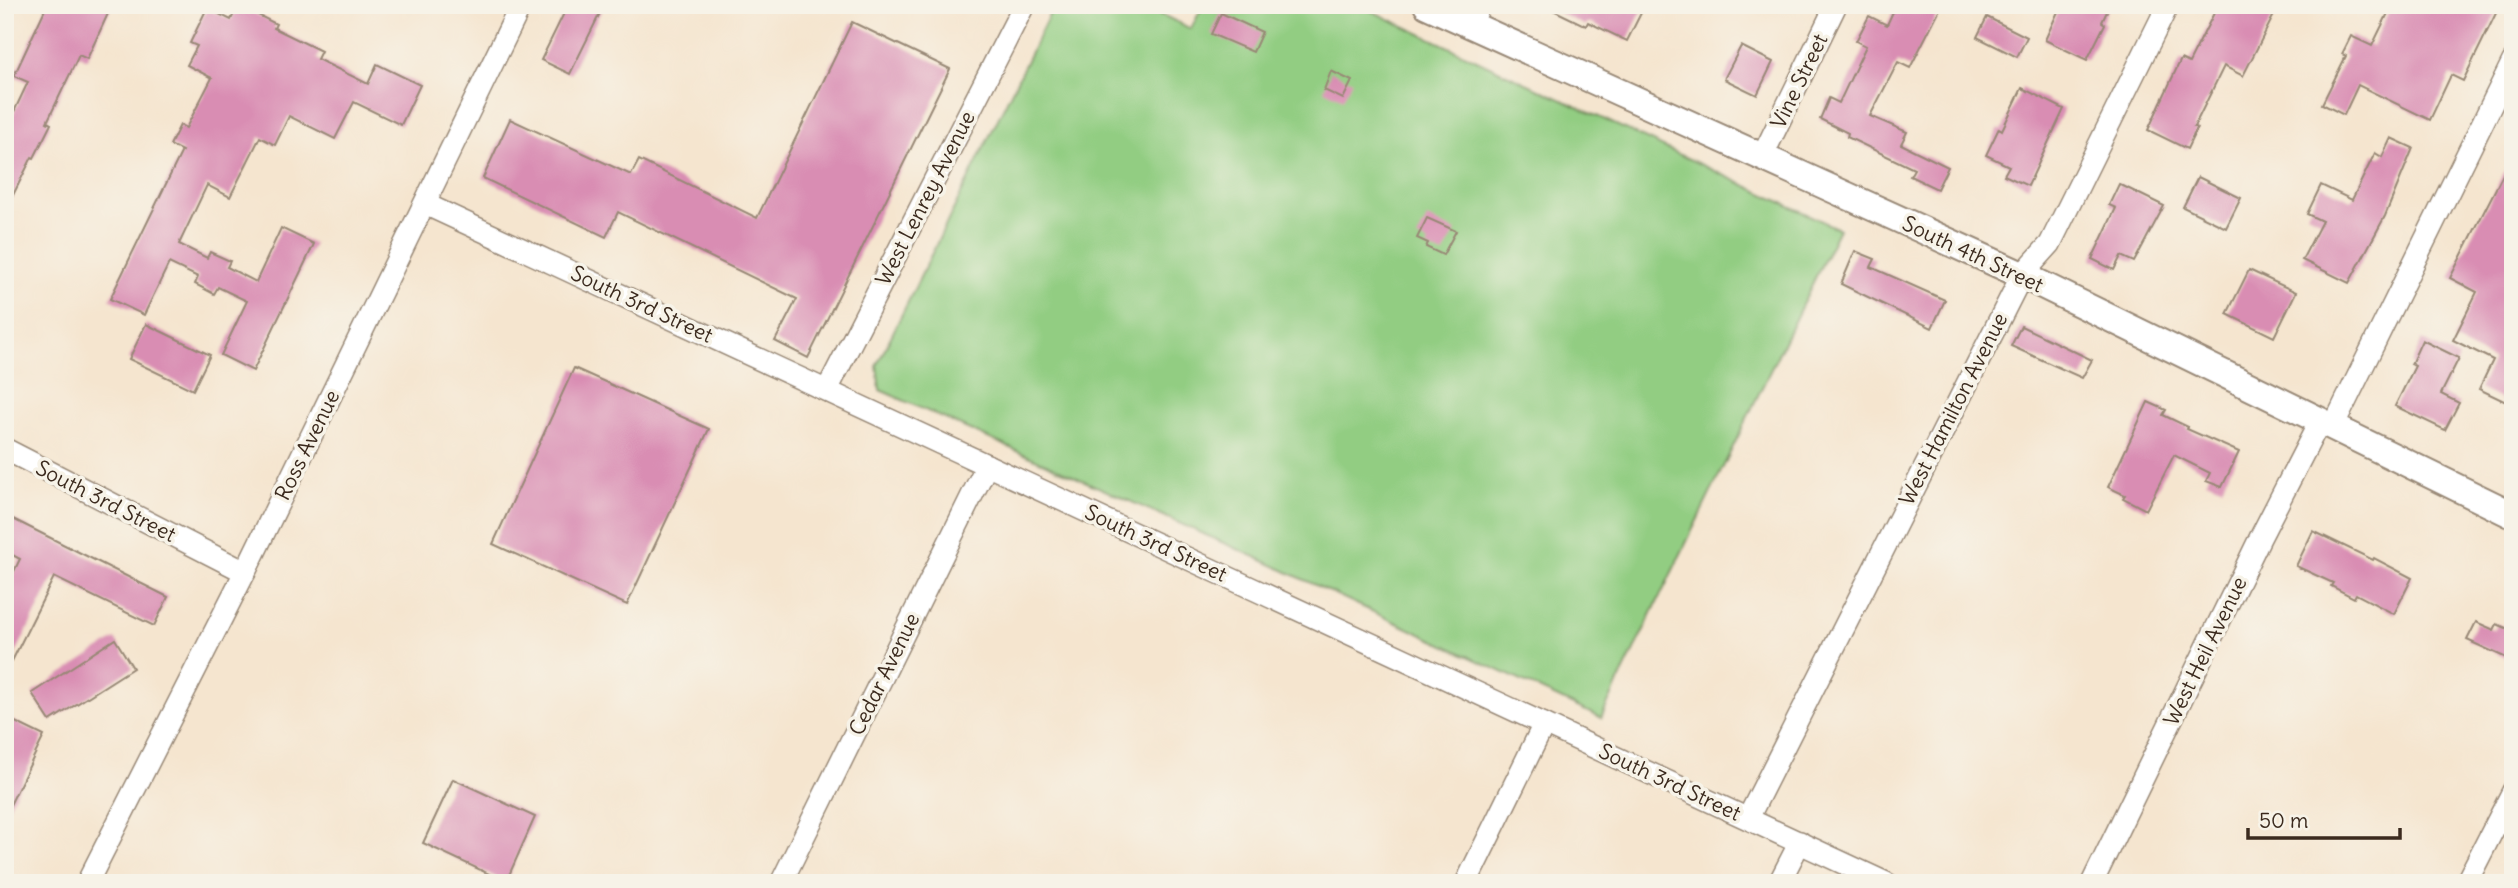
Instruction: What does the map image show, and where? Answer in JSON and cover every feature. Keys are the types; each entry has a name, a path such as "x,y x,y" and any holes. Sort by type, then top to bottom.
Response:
{"main road":[{"name":"South 4th Street","path":"1427,5 1475,15 1762,157 2022,275 2513,515"}],"street":[{"name":"Ross Avenue","path":"87,883 245,572 521,5"},
{"name":"West Lenrey Avenue","path":"827,390 1024,5"},
{"name":"Vine Street","path":"1762,157 1836,5"},
{"name":"West Hamilton Avenue","path":"1748,818 2022,275 2050,244 2168,5"},
{"name":"West Heil Avenue","path":"2092,883 2260,538 2327,424 2513,61"},
{"name":"South 3rd Street","path":"425,204 1886,883"},
{"name":"South 3rd Street","path":"5,449 245,572"},
{"name":"Cedar Avenue","path":"781,883 987,465"},
{"path":"1466,883 1544,724"},
{"path":"2466,883 2513,791"},
{"path":"1779,883 1800,842"}],"green space":[{"path":"1054,5 1142,5 1191,29 1203,5 1359,5 1839,229 1601,718 1253,556 880,390 877,365"}],"building":[{"path":"47,5 112,5 87,59 79,55 47,122 51,124 5,211 5,113 12,116 28,82 14,76"},
{"path":"238,5 276,24 274,28 321,51 317,59 368,84 377,64 420,85 401,125 354,102 335,139 289,116 275,145 260,137 230,197 207,185 179,244 207,258 210,252 230,261 227,267 256,282 281,228 314,244 253,371 221,355 247,301 218,287 214,294 195,284 198,277 169,263 144,315 110,299 182,151 170,145 180,125 186,128 212,78 187,65 197,46 190,43 207,8 231,20"},
{"path":"568,5 604,5 570,74 541,60"},
{"path":"1543,5 1645,5 1627,41 1588,22 1586,26"},
{"path":"1896,5 1942,5 1910,68 1898,62 1870,116 1907,132 1901,144 1948,167 1937,189 1910,176 1914,169 1847,137 1848,133 1820,119 1829,98 1839,103 1866,46 1856,41 1869,16 1887,25"},
{"path":"2061,5 2110,5 2102,22 2105,24 2087,60 2045,40"},
{"path":"2218,5 2279,5 2243,76 2224,66 2194,127 2197,128 2187,149 2148,130 2181,59 2189,63"},
{"path":"2392,5 2500,5 2463,81 2451,75 2430,120 2358,85 2344,115 2322,104 2346,56 2342,54 2351,36 2372,46"},
{"path":"1221,13 1262,32 1253,52 1211,34"},
{"path":"1987,17 2027,37 2017,57 1977,37"},
{"path":"852,22 950,69 808,358 775,341 797,299 618,212 606,237 483,178 510,119 631,175 639,160 757,218"},
{"path":"1741,46 1773,62 1757,95 1724,79"},
{"path":"1331,71 1352,81 1343,99 1324,90"},
{"path":"2022,88 2064,109 2028,186 2004,175 2009,166 1986,155 1999,128 2002,130"},
{"path":"2391,138 2413,148 2385,216 2349,283 2302,260 2322,221 2307,214 2321,185 2352,200 2375,153 2382,157"},
{"path":"2513,155 2513,393 2508,403 2479,389 2493,360 2453,340 2477,292 2450,278"},
{"path":"2198,177 2241,198 2226,228 2183,207"},
{"path":"2119,184 2164,206 2134,262 2121,256 2114,270 2092,259 2116,208 2109,205"},
{"path":"1427,218 1456,231 1443,255 1426,247 1428,243 1417,238"},
{"path":"1855,251 1875,259 1871,267 1945,300 1932,328 1841,284"},
{"path":"2249,270 2296,292 2274,337 2227,314"},
{"path":"146,324 210,355 193,390 129,359"},
{"path":"2021,326 2092,360 2082,378 2011,346"},
{"path":"2422,340 2459,358 2441,394 2459,403 2445,430 2395,406 2415,366 2411,364"},
{"path":"574,368 709,429 627,605 493,544"},
{"path":"2148,402 2166,410 2163,415 2188,427 2187,429 2239,452 2222,487 2206,481 2210,473 2174,455 2146,510 2108,487"},
{"path":"5,515 168,597 154,626 54,577 5,675 5,590 20,559 5,551"},
{"path":"2313,531 2412,578 2394,614 2356,594 2354,598 2331,586 2333,583 2296,566"},
{"path":"2476,622 2494,630 2497,624 2513,631 2513,661 2467,640"},
{"path":"115,639 133,668 50,721 32,693"},
{"path":"5,717 44,736 5,815"},
{"path":"453,779 535,817 506,882 423,843"}]}
